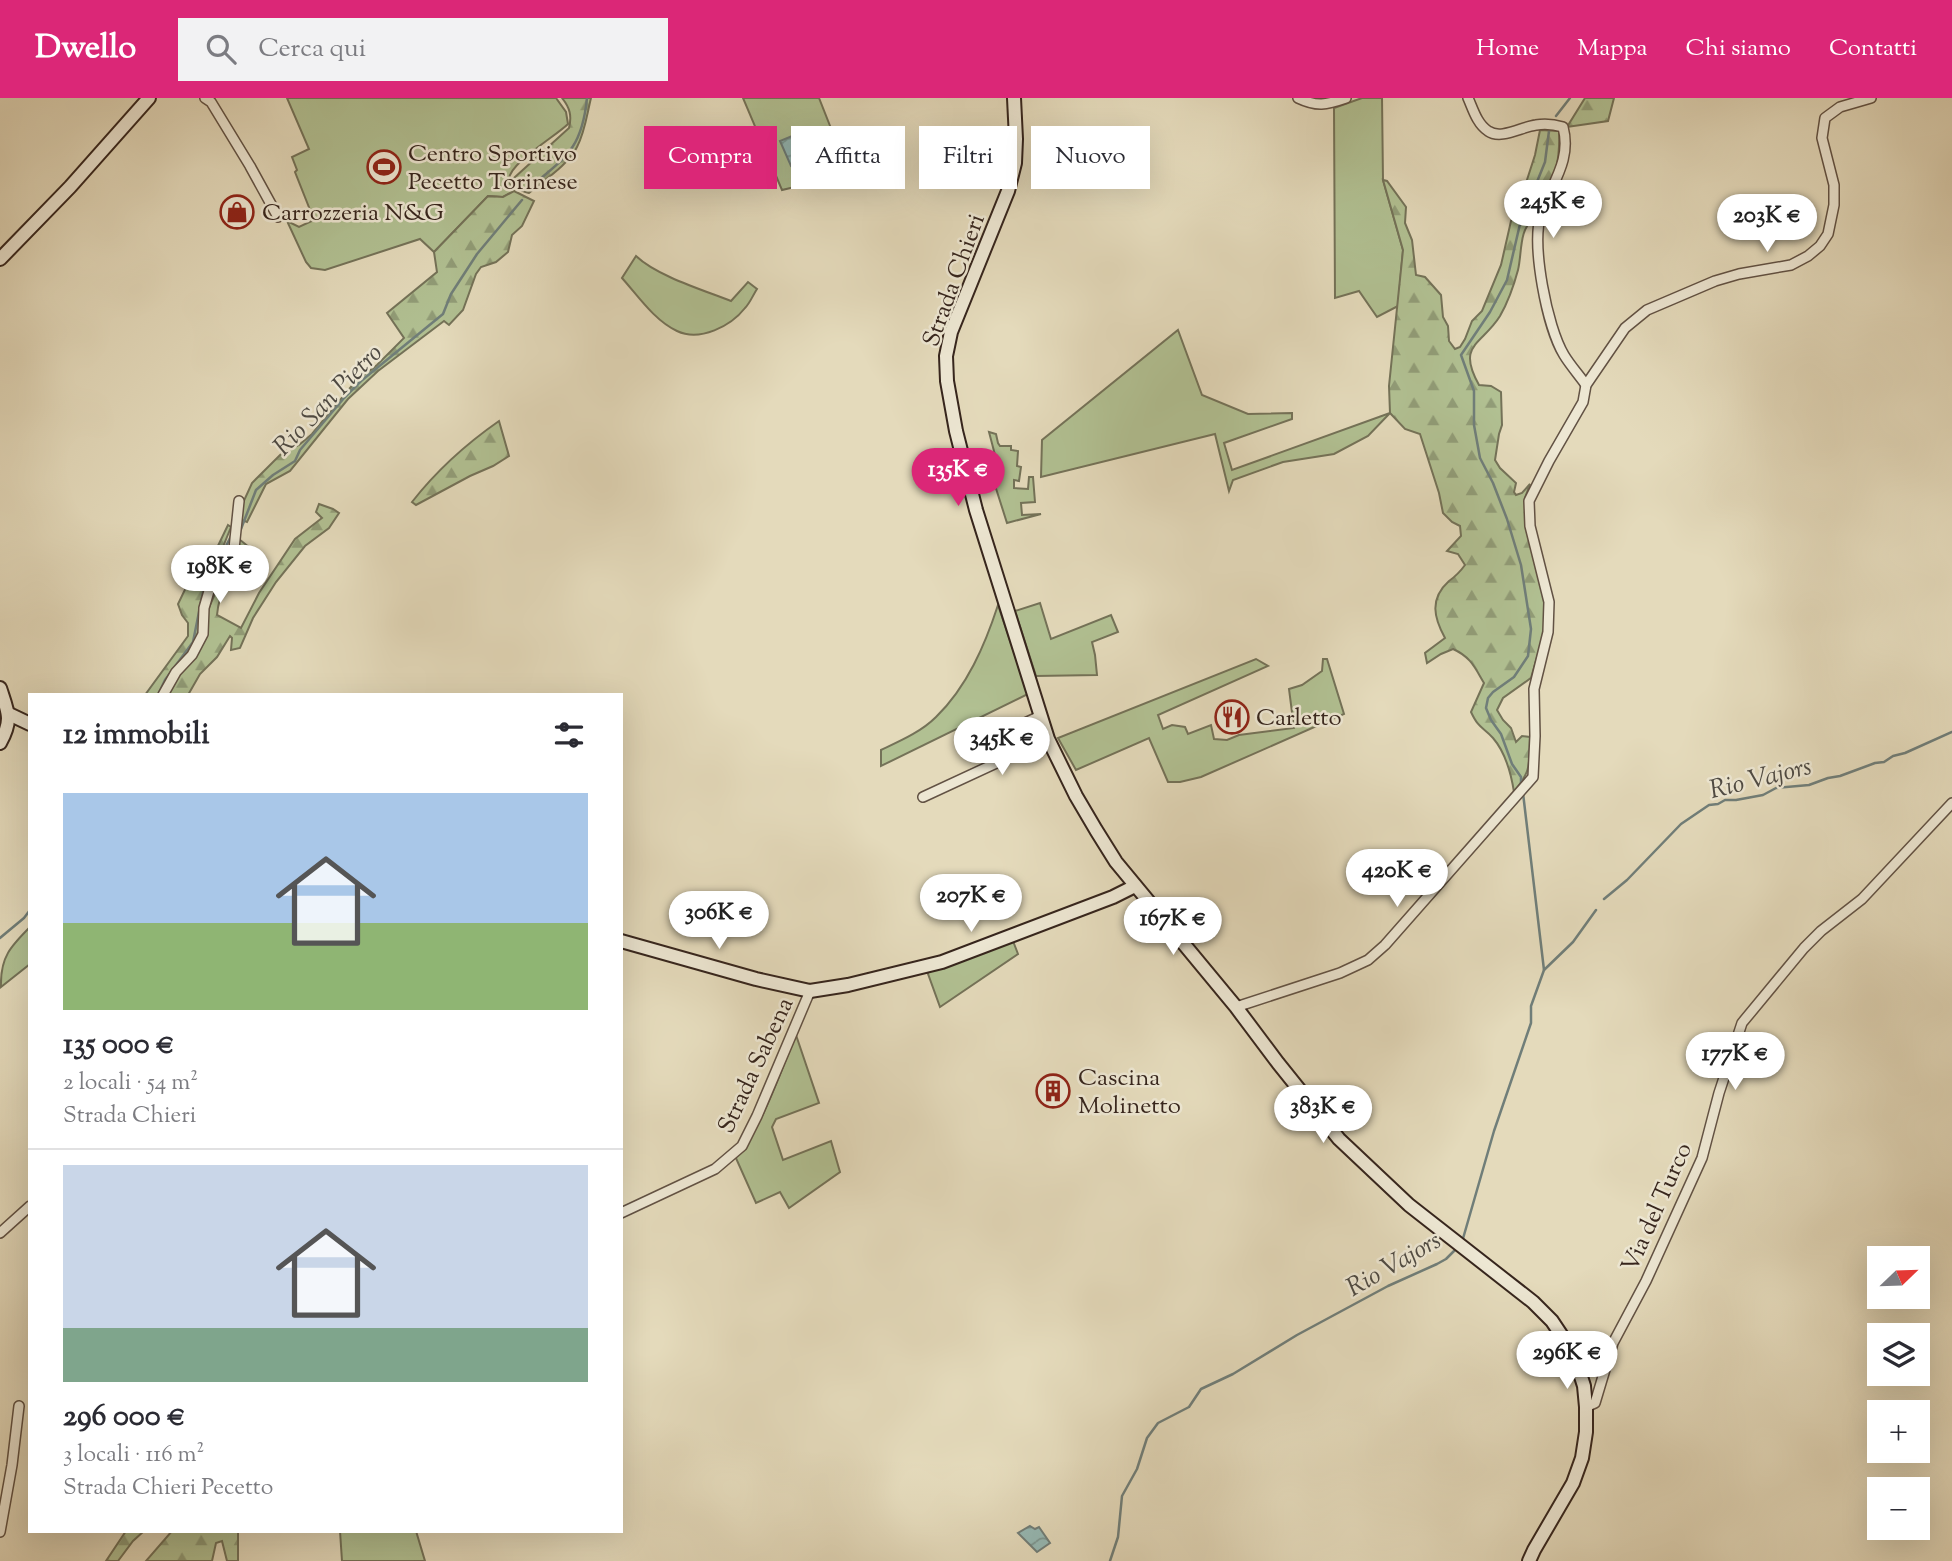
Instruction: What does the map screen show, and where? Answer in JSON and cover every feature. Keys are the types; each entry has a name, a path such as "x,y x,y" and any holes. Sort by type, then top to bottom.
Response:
{"main road":[{"path":"0,260 70,187 149,98"},
{"name":"Strada Chieri","path":"1014,98 1016,151 1008,191 951,332 945,369 956,431 976,510 1048,739 1076,796 1116,862 1236,1007 1339,1139 1409,1206 1533,1302 1552,1321 1564,1339 1584,1386 1586,1432 1582,1458 1573,1483 1529,1561"},
{"path":"0,688 9,714 7,729 0,743"},
{"path":"9,714 28,723"},
{"path":"623,942 756,979 810,991 848,985 942,962 1113,897 1135,886"}],"street":[{"path":"205,98 211,102 278,217"},
{"path":"1298,98 1311,104 1328,104 1346,98"},
{"path":"1468,98 1478,121 1488,132 1502,134 1536,125 1552,124 1563,127 1566,141 1559,176 1541,215 1538,241 1549,320 1563,354 1586,385"},
{"path":"1236,1007 1340,973 1368,960 1385,945 1533,777 1534,690 1548,632 1549,601 1530,526 1530,500 1583,402 1586,385 1625,328 1647,310 1714,281 1791,265 1820,246 1828,234 1834,205 1834,185 1822,138 1825,118 1840,107 1871,98"},
{"path":"164,693 176,672 192,655 203,634 208,591 217,581 234,549 239,502"},
{"path":"923,797 1033,747 1023,724 1040,716"},
{"name":"Via del Turco","path":"1586,1408 1595,1403 1613,1343 1646,1281 1702,1158 1719,1093 1742,1023 1804,948 1821,931 1862,900 1952,803"},
{"name":"Strada Sabena","path":"623,1212 715,1169 742,1146 810,991"},
{"path":"0,1233 28,1208"},
{"path":"0,1532 19,1405"}],"green space":[{"name":"Centro Sportivo Pecetto Torinese","path":"287,98 556,98 566,112 568,124 516,166 509,180 514,191 503,197 488,196 434,252 420,239 325,270 311,268 306,262 287,221 299,227 314,220 295,172 297,170 292,157 309,149"},
{"path":"562,98 591,98 580,141 573,154 555,172 529,193 523,191 516,186 514,178 569,128 570,112"},
{"path":"743,98 819,98 830,126 791,126 791,188 782,190 777,178 777,126 755,126"},
{"path":"1362,98 1382,98 1383,180 1403,250 1398,306 1377,317 1359,291 1335,298 1334,108"},
{"path":"1585,98 1614,98 1608,121 1567,127"},
{"path":"1540,130 1559,131 1555,172 1550,188 1533,220 1525,229 1518,270 1506,305 1493,326 1474,346 1470,361 1479,385 1491,386 1501,392 1502,425 1495,460 1516,483 1516,495 1522,493 1530,484 1525,498 1527,526 1546,603 1544,633 1531,678 1503,698 1497,710 1511,728 1516,742 1522,736 1530,737 1528,766 1524,778 1514,792 1505,757 1471,712 1484,683 1475,668 1468,659 1453,649 1427,663 1425,653 1445,638 1436,616 1438,595 1465,565 1458,554 1447,551 1461,536 1460,526 1443,513 1420,434 1405,429 1390,413 1389,386 1403,250 1383,180 1387,181 1406,207 1405,223 1412,240 1416,275 1425,277 1441,295 1449,341 1455,349 1460,347 1472,321 1482,311 1501,265 1511,221 1535,155"},
{"path":"514,191 534,201 522,226 512,235 508,252 496,262 481,267 476,274 463,310 449,325 444,321 378,371 348,399 290,471 266,484 247,522 242,520 242,505 252,483 283,452 299,445 312,434 355,382 404,338 387,313 437,272 434,252 488,196 503,197"},
{"path":"636,256 668,276 731,301 748,282 757,289 745,308 732,321 705,333 686,334 661,321 622,278"},
{"path":"1178,330 1202,395 1248,414 1292,413 1292,419 1224,443 1232,470 1390,413 1368,436 1334,454 1283,462 1233,480 1229,491 1215,434 1041,477 1042,440"},
{"path":"499,421 509,456 416,505 412,502 453,458"},
{"path":"989,432 996,434 1000,446 1011,446 1011,450 1018,451 1017,466 1021,467 1019,481 1014,480 1014,488 1028,489 1029,477 1033,477 1035,502 1021,503 1022,515 1041,514 1007,523 993,479 1000,474"},
{"path":"319,504 339,513 329,528 305,546 276,582 253,618 240,648 231,650 230,636 217,657 200,674 189,693 167,693 170,685 193,657 207,612 239,539 249,547 228,579 217,615 241,628 259,593 295,539 322,518 316,512"},
{"path":"228,525 231,527 201,609 201,630 161,693 146,693 188,636 188,623 178,604 192,575 202,579"},
{"path":"1040,603 1051,639 1111,615 1118,632 1092,642 1097,675 1036,676 1015,611"},
{"path":"998,605 1028,694 881,766 881,750 924,727 957,692 981,650"},
{"path":"1256,659 1268,666 1158,715 1163,729 1172,725 1185,727 1188,734 1211,725 1214,739 1227,740 1239,735 1294,728 1289,689 1302,685 1322,671 1323,659 1327,659 1344,714 1201,777 1180,782 1168,782 1149,738 1076,770 1058,738"},
{"path":"28,929 28,966 1,987 2,968 17,940"},
{"path":"1013,941 1018,954 940,1007 927,971"},
{"path":"796,1035 819,1103 776,1119 772,1127 783,1160 831,1141 840,1172 789,1208 780,1192 756,1203 735,1156 754,1131"},
{"path":"125,1533 142,1533 118,1561 106,1561"},
{"path":"170,1533 238,1533 238,1561 227,1561 222,1541 216,1543 212,1561 146,1561"},
{"path":"340,1533 417,1533 425,1561 342,1561"}],"water":[{"path":"791,136 791,166 780,141"},
{"path":"1030,1526 1035,1529 1039,1527 1050,1543 1037,1552 1018,1533"}],"waterway":[{"name":"Rio San Pietro","path":"529,188 553,168 576,141 585,115 587,98"},
{"path":"1556,116 1570,98"},
{"path":"1521,784 1521,777 1512,764 1501,734 1486,708 1488,698 1514,677 1528,656 1531,629 1521,565 1507,519 1480,458 1474,425 1474,391 1461,355 1490,312 1507,280 1520,224 1545,162 1549,131"},
{"name":"Rio San Pietro","path":"241,529 256,490 295,461 300,450 361,381 443,314 451,294 477,254 522,200"},
{"name":"Rio San Pietro","path":"159,693 165,680 193,642 203,592 231,536"},
{"name":"Rio Vajors","path":"1604,899 1627,880 1681,824 1709,805 1763,795 1776,788 1809,785 1840,776 1884,762 1952,732"},
{"path":"1523,793 1544,970"},
{"name":"Rio Vajors","path":"1462,1242 1494,1131 1531,1023 1531,1006 1544,970 1573,942 1596,910"},
{"name":"Rio San Pietro","path":"0,938 28,913"},
{"name":"Rio Vajors","path":"1110,1561 1118,1537 1122,1496 1137,1469 1147,1438 1158,1423 1189,1407 1201,1389 1233,1374 1297,1335 1388,1286 1437,1264 1458,1247"}],"place":[{"name":"Centro Sportivo Pecetto Torinese","path":"384,167"},
{"name":"Carrozzeria N&G","path":"237,212"},
{"name":"Carletto","path":"1232,717"},
{"name":"Cascina Molinetto","path":"1053,1091"}]}
